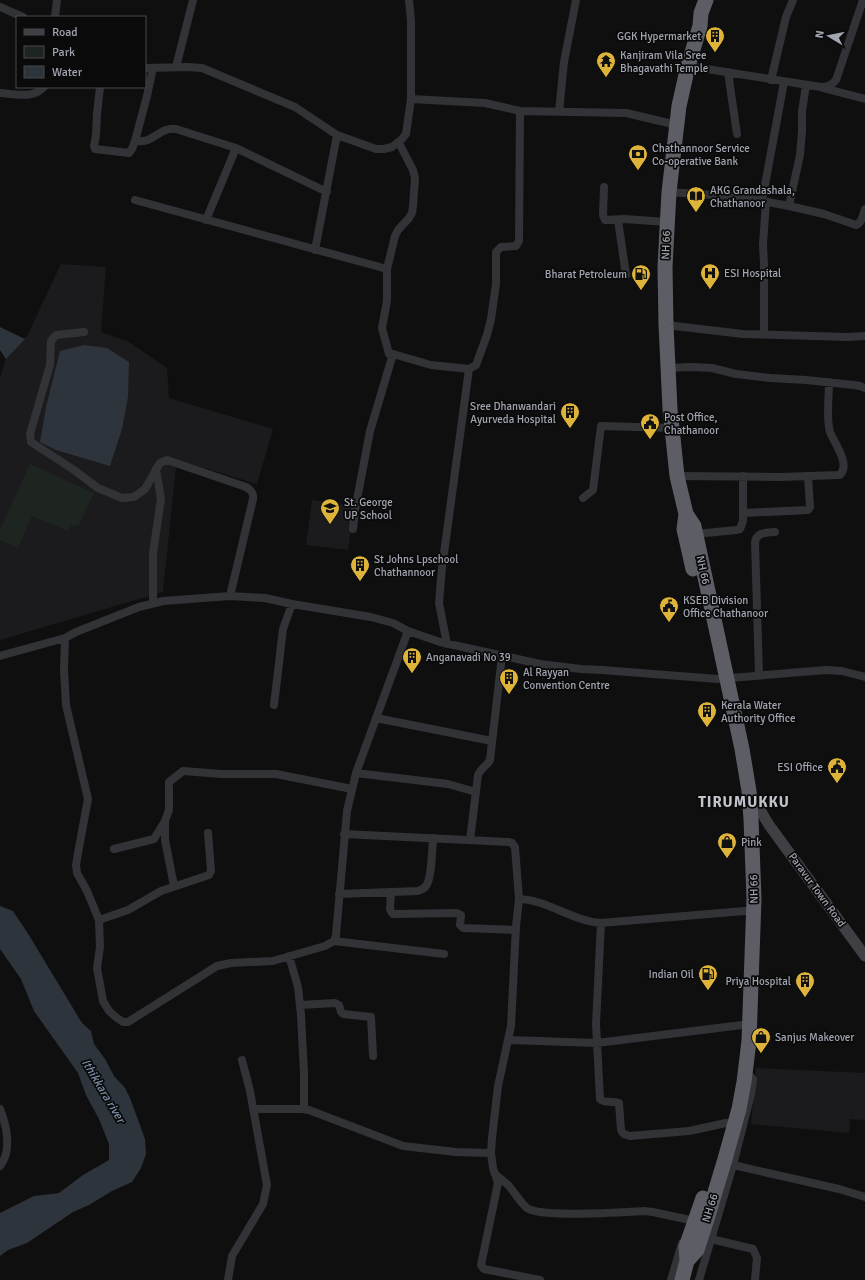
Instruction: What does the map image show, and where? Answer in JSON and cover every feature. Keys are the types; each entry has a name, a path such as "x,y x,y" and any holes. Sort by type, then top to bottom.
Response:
{"highway":[{"name":"NH 66","path":"682,1280 687,1261 686,1247 706,1191 726,1123 737,1071 742,1026 744,988 745,851 737,769 723,679 696,534 694,526 686,514 677,476 672,428 666,325 665,267 667,222 679,106 688,66 700,26 701,13 706,0"},
{"name":"NH 66","path":"700,26 708,17 715,0"},
{"name":"NH 66","path":"686,514 684,529 742,748 749,792 754,899 750,1026 746,1074 739,1109 697,1250 687,1261"}],"main road":[{"name":"Paravur Town Road","path":"749,792 768,825 865,956"},
{"path":"751,819 768,825"}],"street":[{"path":"55,16 57,0"},
{"path":"176,67 193,0"},
{"path":"100,88 95,149 128,153 132,149 147,96 149,68 176,67 202,68 295,107 337,135 376,149 387,148 399,143 406,134 411,99 411,20 408,0"},
{"path":"559,112 564,62 576,0"},
{"path":"771,80 786,17 793,0"},
{"path":"820,87 831,85 836,80 864,0"},
{"path":"0,7 21,16"},
{"path":"688,66 820,87 865,99"},
{"path":"728,72 737,134"},
{"path":"764,334 764,201 784,82"},
{"path":"789,206 800,155 802,112 806,85"},
{"path":"0,93 31,94 38,92 43,88"},
{"path":"411,99 484,103 520,111 626,113 677,125"},
{"path":"399,143 411,166 415,178 413,206 409,218 394,236 387,270 387,301 382,328 389,354 431,365 469,369 476,365 492,319 496,284 496,252 501,247 516,246 519,241 520,111"},
{"path":"135,141 146,141 164,130 172,128 236,148 327,192"},
{"path":"315,250 337,135"},
{"path":"206,220 236,148"},
{"path":"604,187 603,218 605,220 667,222"},
{"path":"669,192 764,201 824,214 856,225 861,221 865,209"},
{"path":"135,200 387,270"},
{"path":"618,220 626,275"},
{"path":"666,325 743,334 865,336"},
{"path":"84,332 56,335 51,341 50,364 30,434 31,442 74,470 98,488 122,498 131,498 138,495 145,489 156,469 164,461 170,460 246,487 253,493 253,499 230,596"},
{"path":"353,529 355,510 370,431 393,354"},
{"path":"668,368 712,368 736,374 829,382 865,388"},
{"path":"447,644 439,600 469,369"},
{"path":"677,476 840,475 843,470 843,460 830,432 828,424 829,382"},
{"path":"583,498 593,490 601,426 672,428"},
{"path":"153,603 153,552 161,499 156,469"},
{"path":"696,534 739,530 742,526 743,513 743,476"},
{"path":"743,513 808,510 810,507 808,476"},
{"path":"759,675 755,542 759,535 775,532"},
{"path":"0,656 65,638 115,616 153,603 170,600 230,596 265,598 370,617 393,623 408,631 447,644 540,664 581,669 723,679 826,670 842,671 865,677"},
{"path":"274,705 283,629 292,604"},
{"path":"334,941 336,935 344,834 352,788 356,773 408,631"},
{"path":"65,638 64,670 66,705 88,799 76,865 77,873 87,891 99,920 100,947 97,968 101,991 109,1011 123,1022 128,1022 217,966 231,963 273,961 325,946 334,941 444,954"},
{"path":"470,840 479,772 490,760 502,656"},
{"path":"376,718 492,740"},
{"path":"114,849 154,838 165,821 169,810 169,782 183,771 221,774 276,774 352,788"},
{"path":"356,773 448,784 476,792"},
{"path":"165,821 165,840 174,886"},
{"path":"99,920 128,910 161,891 207,876 211,873 208,833"},
{"path":"344,834 508,842 512,843 516,852 519,899 511,1026 498,1086 491,1153 498,1183 481,1267 484,1269 540,1280"},
{"path":"339,894 418,891 423,889 426,886 430,876 433,838"},
{"path":"391,892 390,909 393,914 457,913 461,915 460,925 463,928 516,930"},
{"path":"519,899 534,900 584,920 601,923 745,911"},
{"path":"601,923 596,1024 600,1099 604,1102 615,1101 619,1103 623,1134 630,1136 689,1132 726,1123"},
{"path":"289,956 298,987 300,1005 304,1073 304,1109"},
{"path":"300,1005 335,1003 339,1005 343,1014 371,1016 373,1056"},
{"path":"508,1040 597,1042 742,1026"},
{"path":"228,1280 232,1256 263,1204 267,1188 267,1179 250,1091 242,1060"},
{"path":"699,1280 733,1165 751,1094 753,1080 746,1074"},
{"path":"0,1109 4,1118 7,1143 5,1160 0,1166"},
{"path":"253,1109 304,1109 403,1146 456,1152 491,1153"},
{"path":"733,1165 839,1189 865,1197"},
{"path":"495,1173 509,1186 528,1208 536,1211 563,1213 648,1211 690,1220"},
{"path":"670,1280 698,1196 706,1191"},
{"path":"711,1239 753,1249 757,1258 755,1280"}],"shaded area":[{"path":"61,264 106,267 101,332 129,342 167,368 169,398 273,429 257,484 181,461 176,467 163,592 0,640 0,378 7,355 27,336"},
{"name":"St. George UP School","path":"312,500 354,506 348,550 306,545"},
{"path":"756,1068 865,1073 865,1120 850,1119 849,1133 751,1124"}],"green space":[{"path":"30,464 94,493 79,525 71,526 68,531 32,516 18,548 0,540 0,530"}],"water":[{"path":"0,327 25,339 6,359 0,350"},
{"path":"84,345 107,348 129,362 128,397 122,429 110,466 56,450 40,442 46,407 60,351"},
{"name":"Ithikkara river","path":"0,906 13,911 82,1023 91,1031 94,1044 105,1059 114,1076 125,1088 145,1139 146,1154 141,1168 132,1182 73,1212 27,1243 8,1250 0,1256 0,1213 34,1196 59,1193 83,1175 109,1160 109,1144 99,1119 86,1095 78,1073 34,1011 21,979 0,949"}],"place":[{"name":"GGK Hypermarket","path":"715,53"},
{"name":"Kanjiram Vila Sree Bhagavathi Temple","path":"606,78"},
{"name":"Chathannoor Service Co-operative Bank","path":"638,171"},
{"name":"AKG Grandashala, Chathanoor","path":"696,213"},
{"name":"ESI Hospital","path":"710,290"},
{"name":"Bharat Petroleum","path":"641,291"},
{"name":"Sree Dhanwandari Ayurveda Hospital","path":"570,429"},
{"name":"Post Office, Chathanoor","path":"650,440"},
{"name":"St. George UP School","path":"330,525"},
{"name":"St Johns Lpschool Chathannoor","path":"360,582"},
{"name":"KSEB Division Office Chathanoor","path":"669,623"},
{"name":"Anganavadi No 39","path":"412,674"},
{"name":"Al Rayyan Convention Centre","path":"509,695"},
{"name":"Kerala Water Authority Office","path":"707,728"},
{"name":"ESI Office","path":"837,784"},
{"name":"Pink","path":"727,859"},
{"name":"Indian Oil","path":"708,991"},
{"name":"Priya Hospital","path":"805,998"},
{"name":"Sanjus Makeover","path":"761,1054"}],"district":[{"name":"TIRUMUKKU","path":"744,802"}]}
